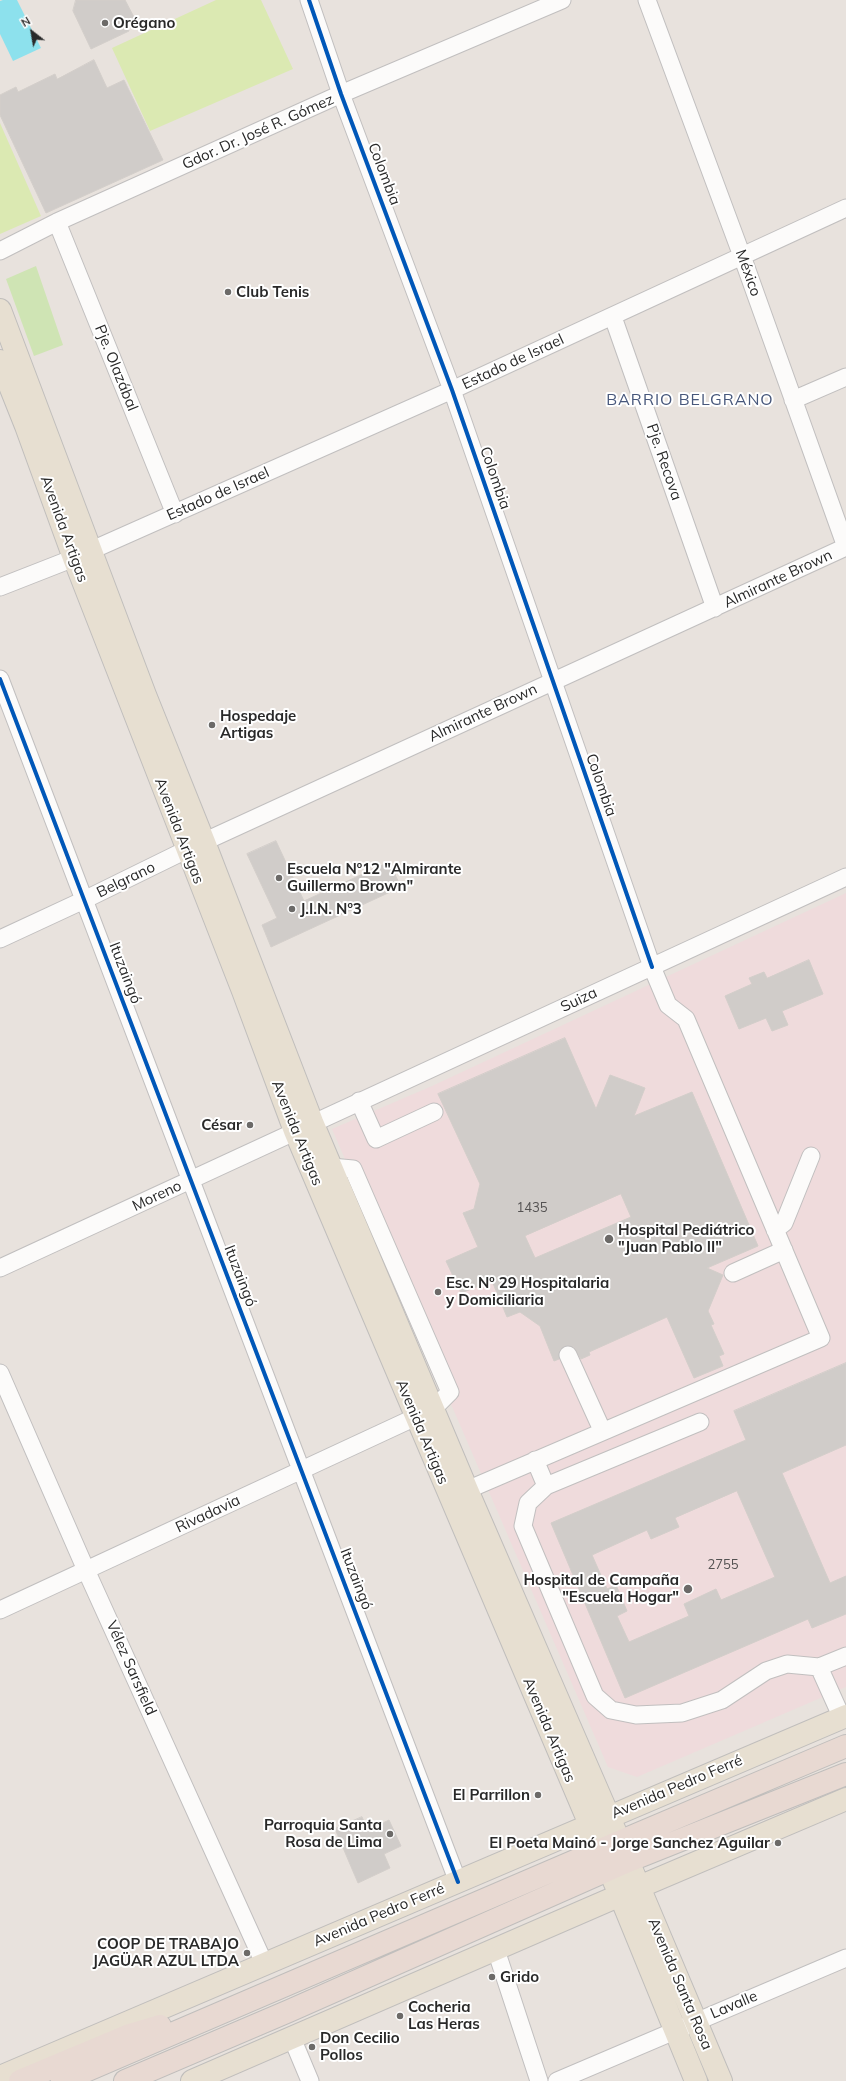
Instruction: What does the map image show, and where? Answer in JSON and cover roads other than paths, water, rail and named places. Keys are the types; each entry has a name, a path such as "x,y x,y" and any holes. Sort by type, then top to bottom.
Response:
{"highway":[{"name":"Avenida Pedro Ferré","path":"125,2081 289,2012 846,1746"},
{"name":"Avenida Pedro Ferré","path":"62,2081 281,1987 614,1856 846,1774"},
{"path":"5,2077 281,1987"},
{"path":"150,2081 289,2012"}],"main road":[{"name":"Avenida Artigas","path":"0,310 82,554"},
{"name":"Avenida Artigas","path":"0,361 26,426 82,554 195,846 243,991 304,1127 424,1413 629,1891"},
{"name":"Avenida Artigas","path":"304,1127 331,1167 424,1413 467,1490 599,1821"},
{"name":"Avenida Pedro Ferré","path":"5,2077 264,1963 844,1717"},
{"path":"192,2081 629,1891 846,1799"},
{"name":"Avenida Santa Rosa","path":"629,1891 695,2022 721,2081"},
{"name":"Avenida Santa Rosa","path":"629,1891 675,2031 696,2081"}],"street":[{"name":"Colombia","path":"309,0 342,94 452,390 652,967 668,1005 686,1019 821,1338 602,1430"},
{"name":"Gdor. Dr. José R. Gómez","path":"0,251 57,222 342,94 562,0"},
{"name":"México","path":"647,0 742,256 846,547"},
{"name":"Estado de Israel","path":"0,587 175,514 452,390 613,317 846,208"},
{"name":"Pje. Olazábal","path":"57,222 175,514"},
{"name":"Pje. Recova","path":"613,317 715,608"},
{"path":"793,400 846,377"},
{"name":"Almirante Brown","path":"195,846 552,680 715,608 846,547"},
{"name":"Ituzaingó","path":"0,679 458,1882"},
{"name":"Belgrano","path":"0,939 195,846"},
{"name":"Suiza","path":"304,1127 846,877"},
{"path":"359,1101 376,1139 434,1112"},
{"name":"Moreno","path":"0,1268 191,1181 304,1127"},
{"path":"775,1230 784,1223 811,1156"},
{"path":"733,1273 784,1250"},
{"path":"467,1490 602,1430 568,1355"},
{"name":"Vélez Sarsfield","path":"0,1373 86,1570 264,1963"},
{"name":"Rivadavia","path":"0,1610 424,1413"},
{"path":"700,1422 546,1486 528,1503 523,1526 595,1696 610,1710 636,1715 682,1712 722,1700 766,1671 787,1664 819,1667 846,1656"},
{"path":"535,1460 546,1486"},
{"path":"819,1667 844,1717"},
{"path":"496,1950 539,2081"},
{"name":"Lavalle","path":"557,2081 846,1958"},
{"path":"292,2038 310,2081"}],"water":[{"path":"17,0 41,48 13,61 0,34 0,1"}],"place":[{"name":"Orégano","path":"105,23"},
{"name":"Club Tenis","path":"228,292"},
{"name":"Hospedaje Artigas","path":"212,725"},
{"name":"Escuela Nº12 \"Almirante Guillermo Brown\"","path":"279,878"},
{"name":"J.I.N. Nº3","path":"292,909"},
{"name":"César","path":"250,1125"},
{"name":"Hospital Pediátrico \"Juan Pablo II\"","path":"609,1239"},
{"name":"Esc. Nº 29 Hospitalaria y Domiciliaria","path":"438,1292"},
{"name":"Hospital de Campaña \"Escuela Hogar\"","path":"688,1589"},
{"name":"El Parrillon","path":"538,1795"},
{"name":"Parroquia Santa Rosa de Lima","path":"390,1834"},
{"name":"El Poeta Mainó - Jorge Sanchez Aguilar","path":"778,1843"},
{"name":"COOP DE TRABAJO JAGÜAR AZUL LTDA","path":"247,1953"},
{"name":"Grido","path":"492,1977"},
{"name":"Cocheria Las Heras","path":"400,2016"},
{"name":"Don Cecilio Pollos","path":"312,2047"}],"district":[{"name":"BARRIO BELGRANO","path":"690,400"}]}
